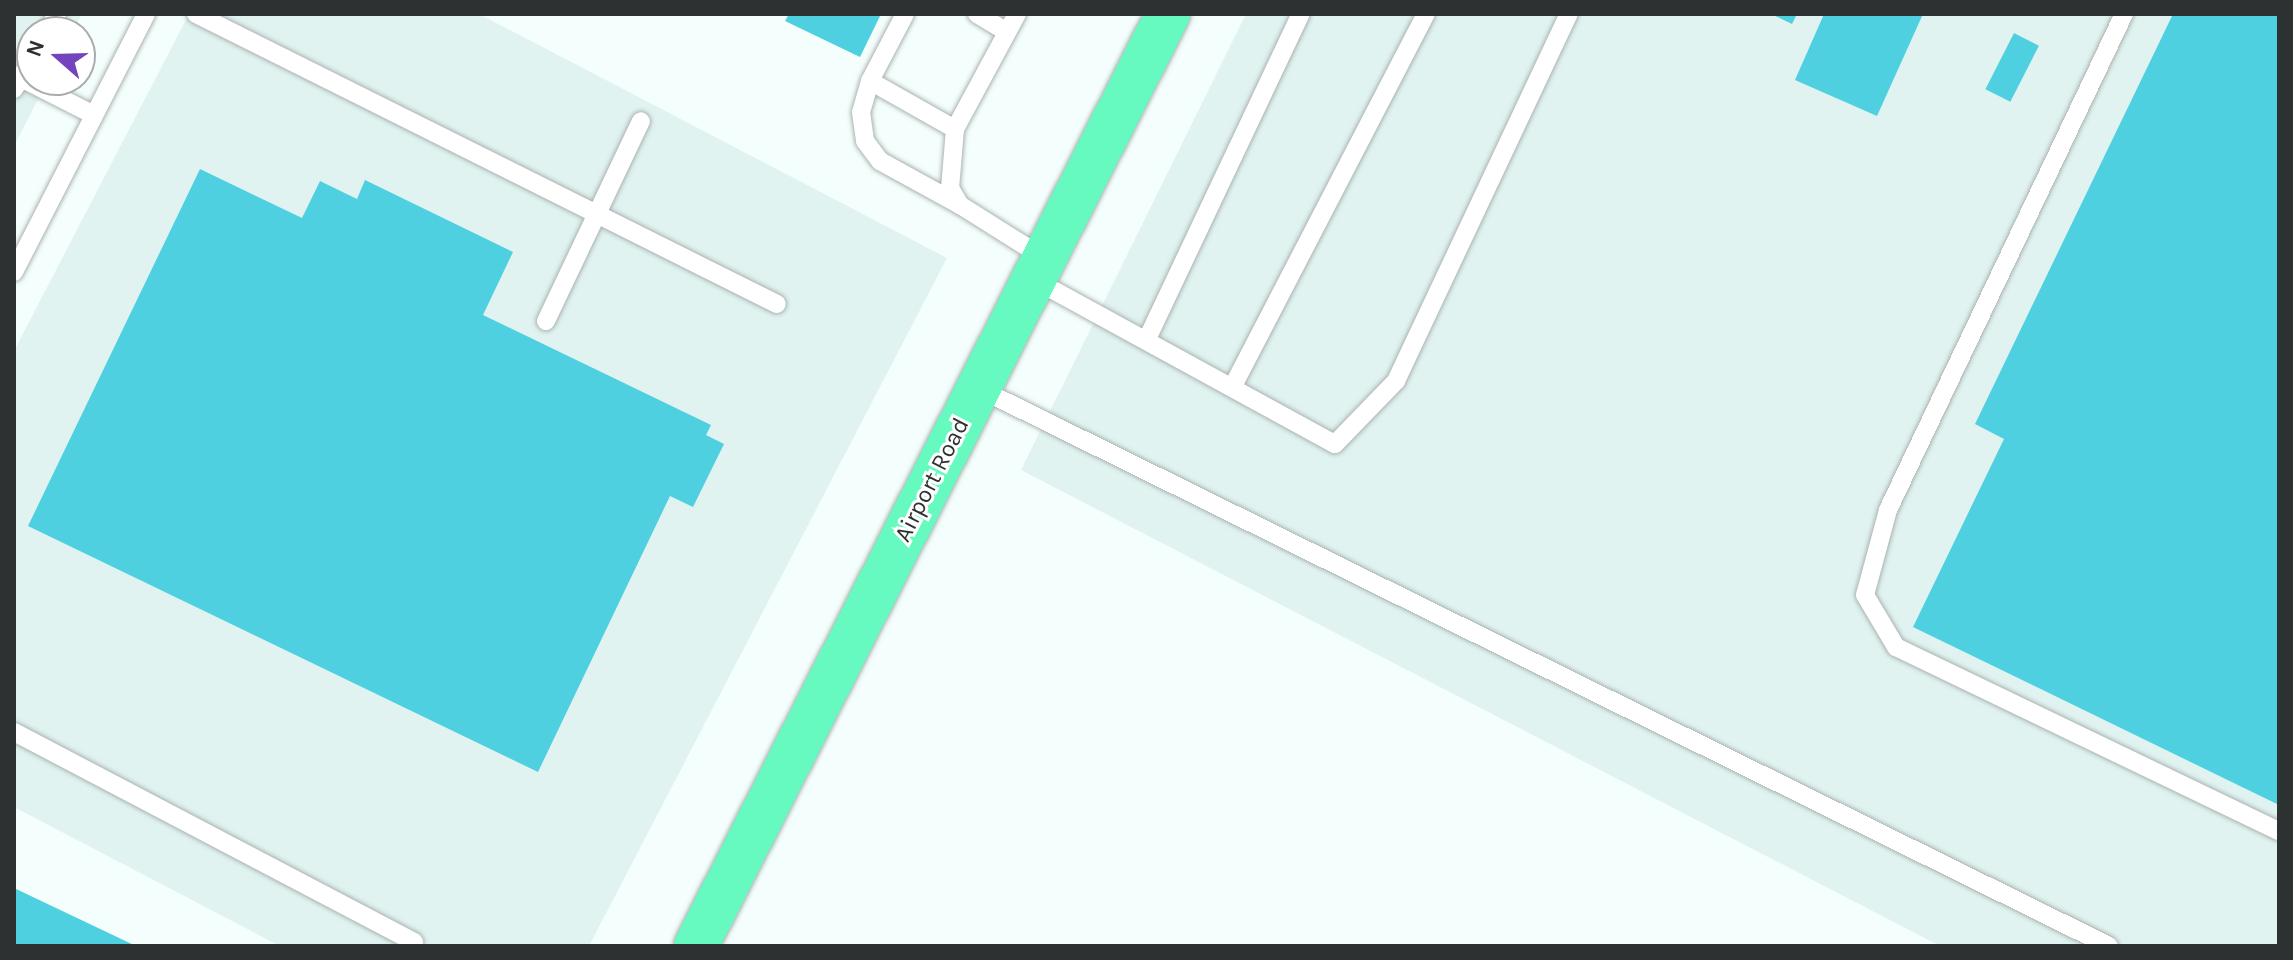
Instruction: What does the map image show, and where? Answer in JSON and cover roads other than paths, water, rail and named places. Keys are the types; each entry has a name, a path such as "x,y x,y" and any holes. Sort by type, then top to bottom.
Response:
{"highway":[{"name":"Airport Road","path":"696,946 1168,14"}],"lane":[{"path":"14,272 146,14"},
{"path":"196,14 777,304"},
{"path":"905,14 870,81 861,112 865,141 880,161 960,205 1039,269 1148,337 1335,444 1396,381 1569,14"},
{"path":"977,14 1007,32"},
{"path":"960,205 948,158 955,129 1017,14"},
{"path":"1148,337 1301,14"},
{"path":"1234,384 1426,14"},
{"path":"2124,14 1888,510 1865,595 1896,647 2279,831"},
{"path":"870,81 955,129"},
{"path":"48,96 94,115"},
{"path":"546,321 641,121"},
{"path":"978,388 2109,946"},
{"path":"14,732 414,942"}]}
